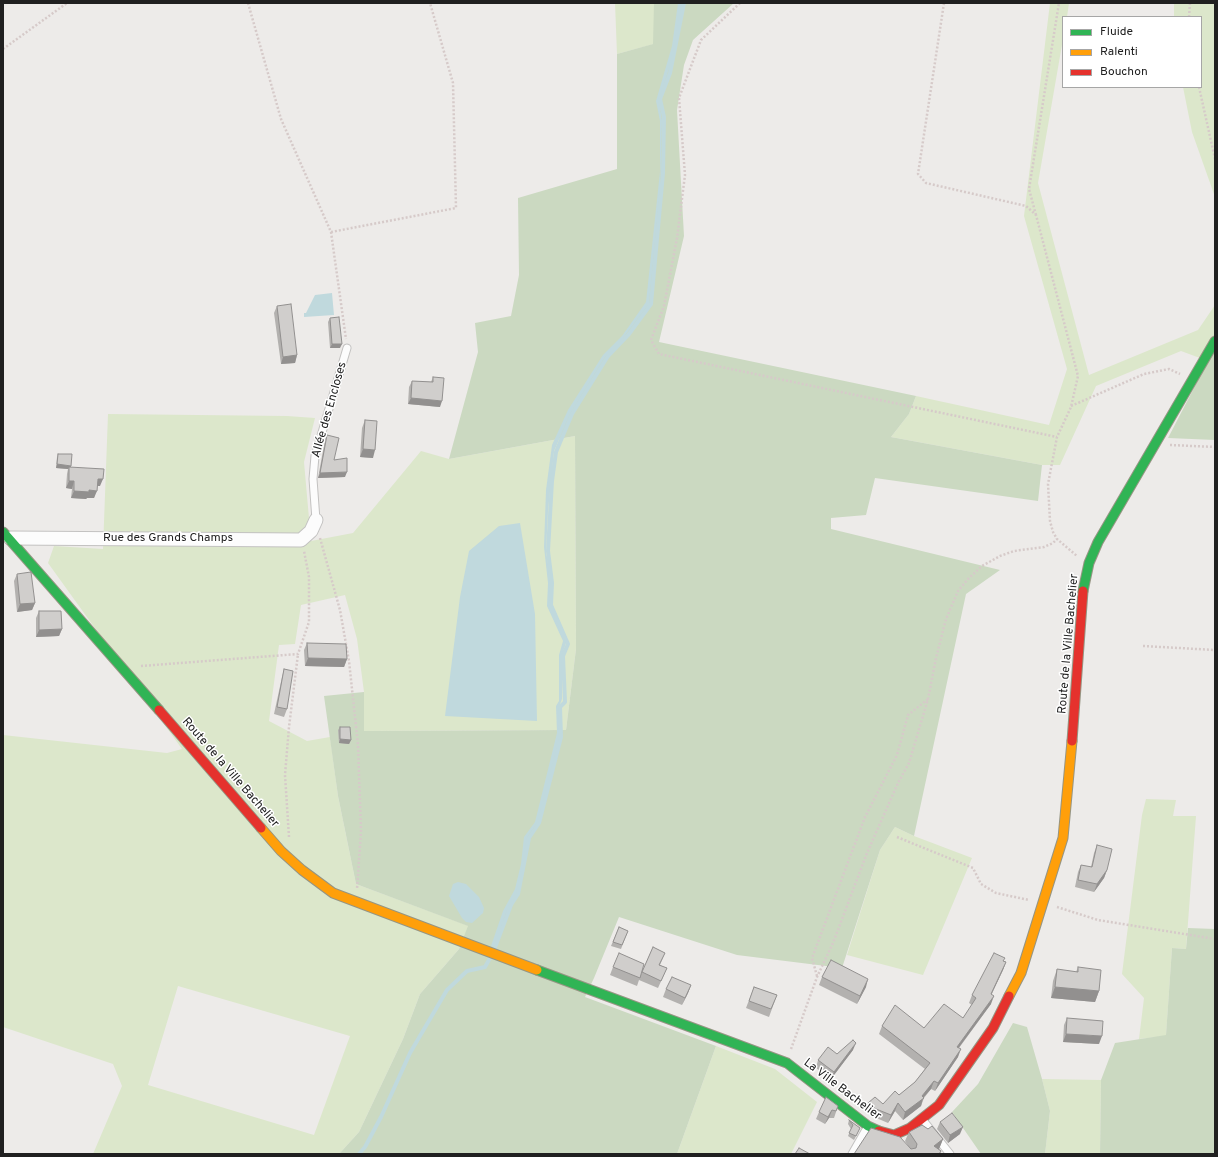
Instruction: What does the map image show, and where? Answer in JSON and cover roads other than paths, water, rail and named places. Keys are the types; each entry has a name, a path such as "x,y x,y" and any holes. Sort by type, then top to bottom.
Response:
{"street":[{"name":"Route de la Ville Bachelier","path":"1063,838 1068,797 1083,590 1089,563 1154,444 1215,341"},
{"name":"Rue des Grands Champs","path":"7,535 301,540 311,531 316,520"},
{"name":"Route de la Ville Bachelier","path":"7,535 281,851 302,870 333,893 356,903 493,953"},
{"name":"La Ville Bachelier","path":"493,953 787,1063 868,1126 895,1137 910,1128 938,1105 993,1028 1021,973 1063,838"}],"lane":[{"name":"Allée des Encloses","path":"316,520 313,479 315,456 347,348"},
{"path":"922,1119 950,1154"},
{"path":"852,1154 868,1126"}],"water":[{"path":"678,3 683,3 674,53 659,100 662,121 660,190 649,304 620,342 605,357 570,414 554,451 548,511 546,552 551,580 551,607 566,643 562,655 562,699 559,707 560,735 538,822 528,836 520,885 514,900 506,913 494,947 491,946 503,911 515,889 521,864 524,837 535,822 557,733 556,706 559,701 559,655 563,641 547,606 548,583 544,547 546,490 552,445 568,410 603,355 622,336 646,302 660,172 660,121 656,101 672,46"},
{"path":"332,293 334,315 304,317 304,313 306,313 315,295"},
{"path":"520,523 535,614 537,721 445,716 460,597 469,551 499,526"},
{"path":"458,882 466,884 479,897 484,908 483,913 472,923 466,922 462,918 449,896 453,884"}],"waterway":[{"path":"494,950 511,905 518,894 529,838 539,823 561,737 560,707 565,702 563,656 568,644 551,605 552,583 548,551 552,481 556,452 572,414 608,356 629,334 651,304 663,173 664,117 660,99 670,73 684,3"},
{"path":"359,1154 365,1147 381,1117 410,1053 447,990 467,971 485,967 490,958"}]}
